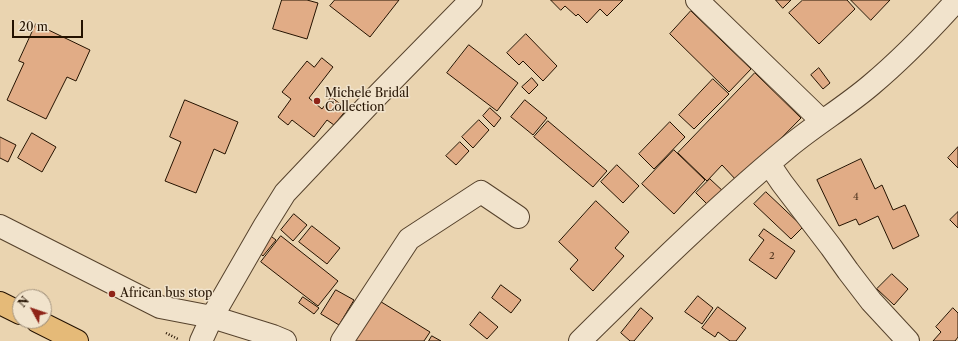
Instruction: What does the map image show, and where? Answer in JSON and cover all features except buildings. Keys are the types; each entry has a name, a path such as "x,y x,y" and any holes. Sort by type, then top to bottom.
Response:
{"highway":[{"path":"0,302 12,308"},
{"path":"52,328 77,341"}],"street":[{"path":"201,341 212,317 285,193 471,0"},
{"path":"697,0 822,121"},
{"path":"580,341 688,237 769,164 822,121 876,81 918,42 957,0"},
{"path":"769,164 871,301 908,341"},
{"path":"342,341 409,239 481,192 518,217"},
{"path":"0,226 160,307 212,317 285,341"}],"place":[{"name":"Michele Bridal Collection","path":"317,101"},
{"name":"African bus stop","path":"112,294"}]}
